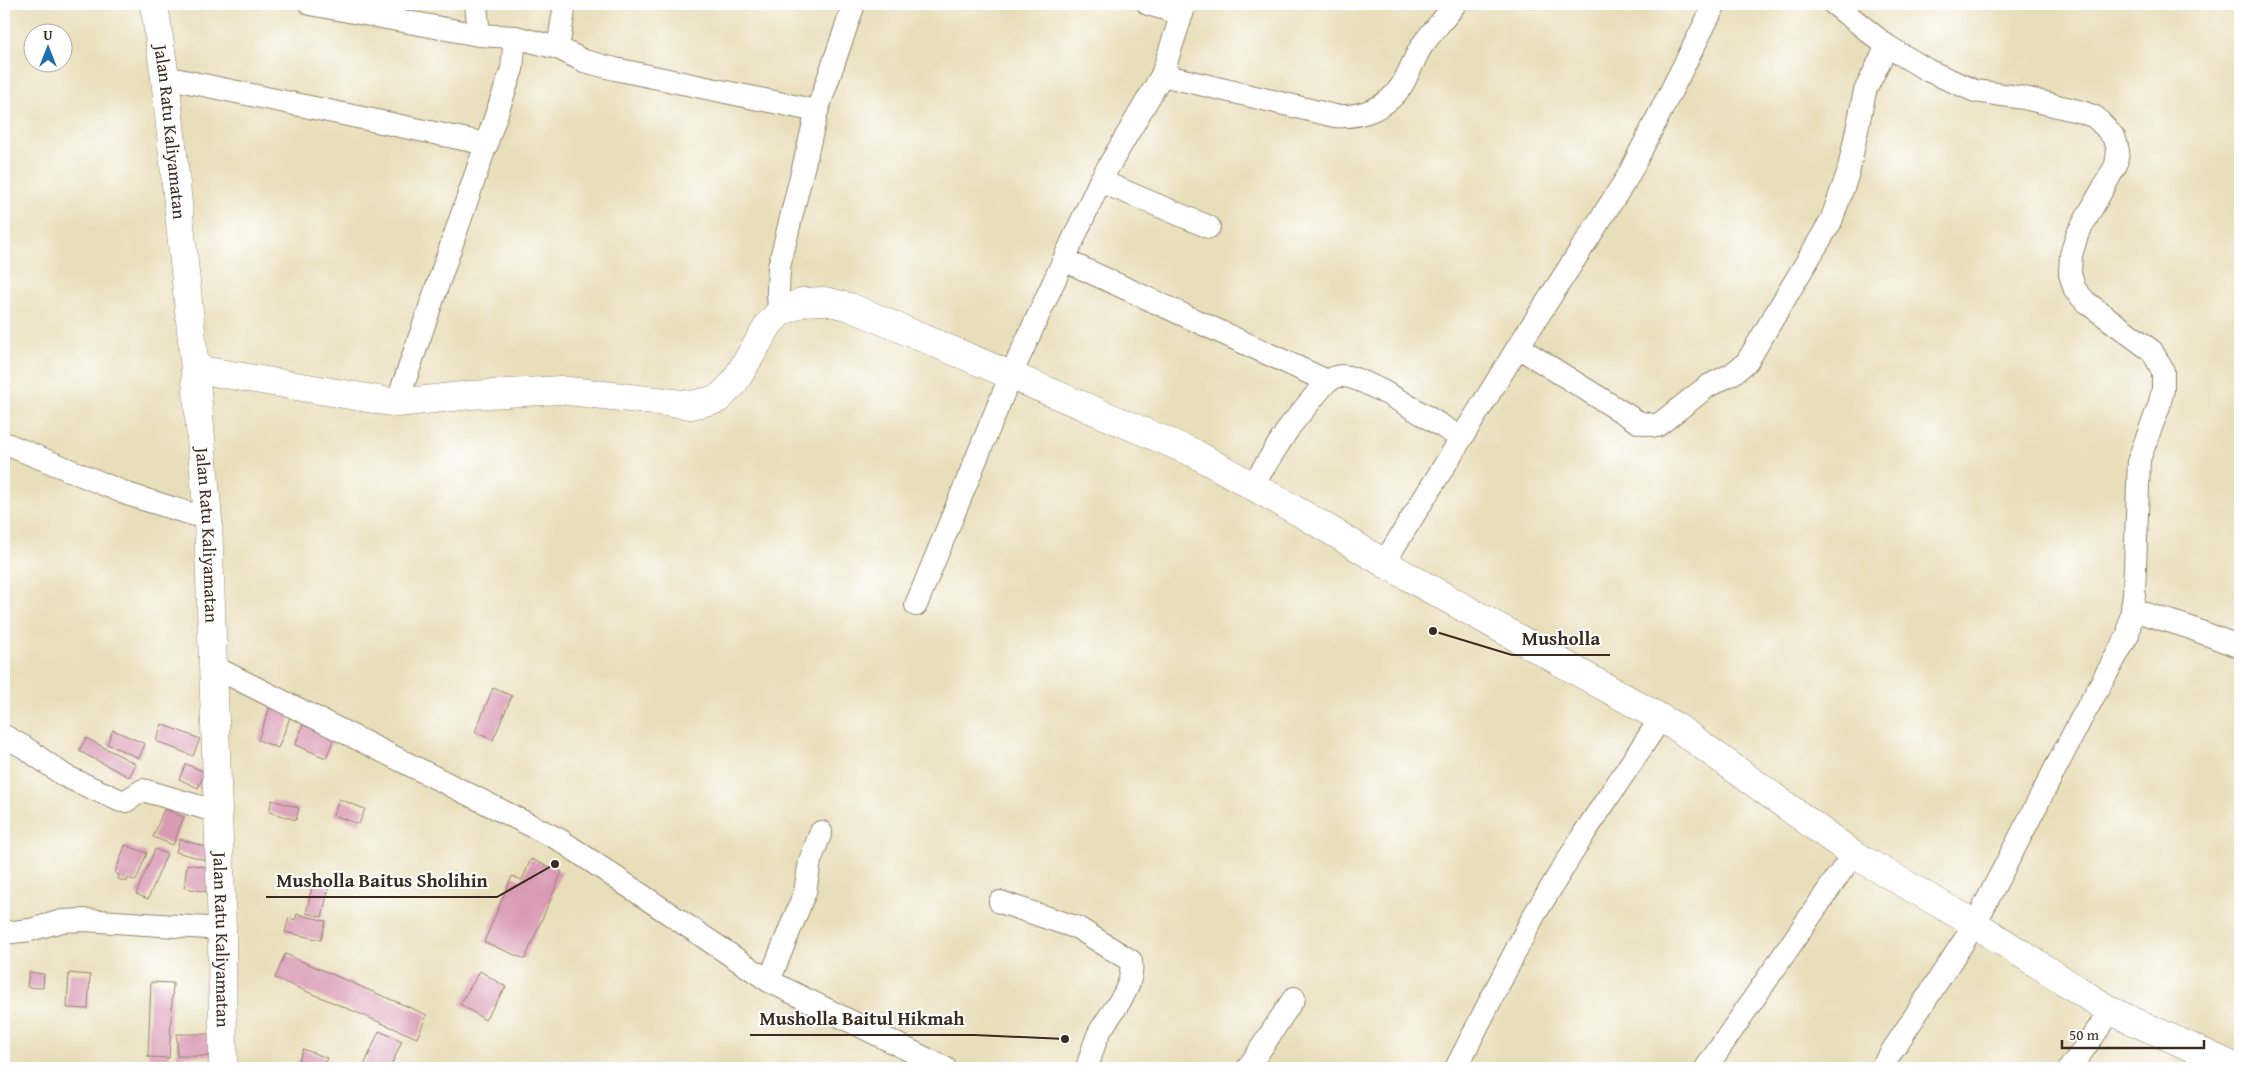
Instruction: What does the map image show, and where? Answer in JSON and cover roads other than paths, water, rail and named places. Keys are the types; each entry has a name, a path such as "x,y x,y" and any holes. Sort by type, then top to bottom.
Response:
{"street":[{"name":"Jalan Ratu Kaliyamatan","path":"154,4 165,77 195,369 208,520 222,929 223,1068"},
{"path":"310,4 479,35 515,37 558,48 584,61 615,69 817,111"},
{"path":"476,4 479,35"},
{"path":"558,48 565,4"},
{"path":"779,313 779,267 817,111 854,4"},
{"path":"916,605 1010,376 1100,181 1162,74 1184,9 1148,4"},
{"path":"1162,74 1335,116 1351,117 1370,112 1384,103 1401,87 1422,46 1455,4"},
{"path":"1384,563 1518,347 1627,178 1715,4"},
{"path":"1834,4 1887,46 1929,71 1975,91 2024,98 2095,117 2115,139 2118,151 2116,165 2077,235 2071,255 2070,274 2075,290 2086,302 2152,351 2163,372 2163,390 2159,406 2139,459 2133,610 2128,635 2081,719 1975,924 1881,1068"},
{"path":"397,403 512,69 515,37"},
{"path":"1518,347 1638,422 1657,426 1708,386 1732,374 1747,362 1831,221 1848,173 1865,91 1887,46"},
{"path":"165,77 487,144"},
{"path":"1100,181 1209,227"},
{"path":"1064,260 1327,381"},
{"path":"195,369 397,403 471,395 560,390 691,405 718,399 734,383 769,324 779,313 802,302 825,301 850,307 1194,453 1320,524 1384,563 1678,728 1853,854 1975,924 2111,1011 2239,1067"},
{"path":"1252,486 1290,426 1327,381 1340,376 1352,377 1402,402 1461,438"},
{"path":"4,443 130,495 208,520"},
{"path":"2133,610 2217,637 2240,647"},
{"path":"214,667 560,840 769,981 945,1068"},
{"path":"1456,1068 1533,917 1585,832 1661,718"},
{"path":"4,736 24,747 65,776 121,801 126,801 143,790 218,812"},
{"path":"769,981 805,892 810,861 821,832"},
{"path":"1706,1068 1853,854"},
{"path":"1000,902 1078,928 1131,961 1133,971 1130,982 1099,1033 1087,1068"},
{"path":"4,933 30,930 62,921 84,920 222,929"},
{"path":"1248,1068 1294,998"},
{"path":"2070,1068 2111,1011"}],"place":[{"name":"Musholla","path":"1433,631"},
{"name":"Musholla Baitus Sholihin","path":"555,864"},
{"name":"Musholla Baitul Hikmah","path":"1065,1039"}]}
